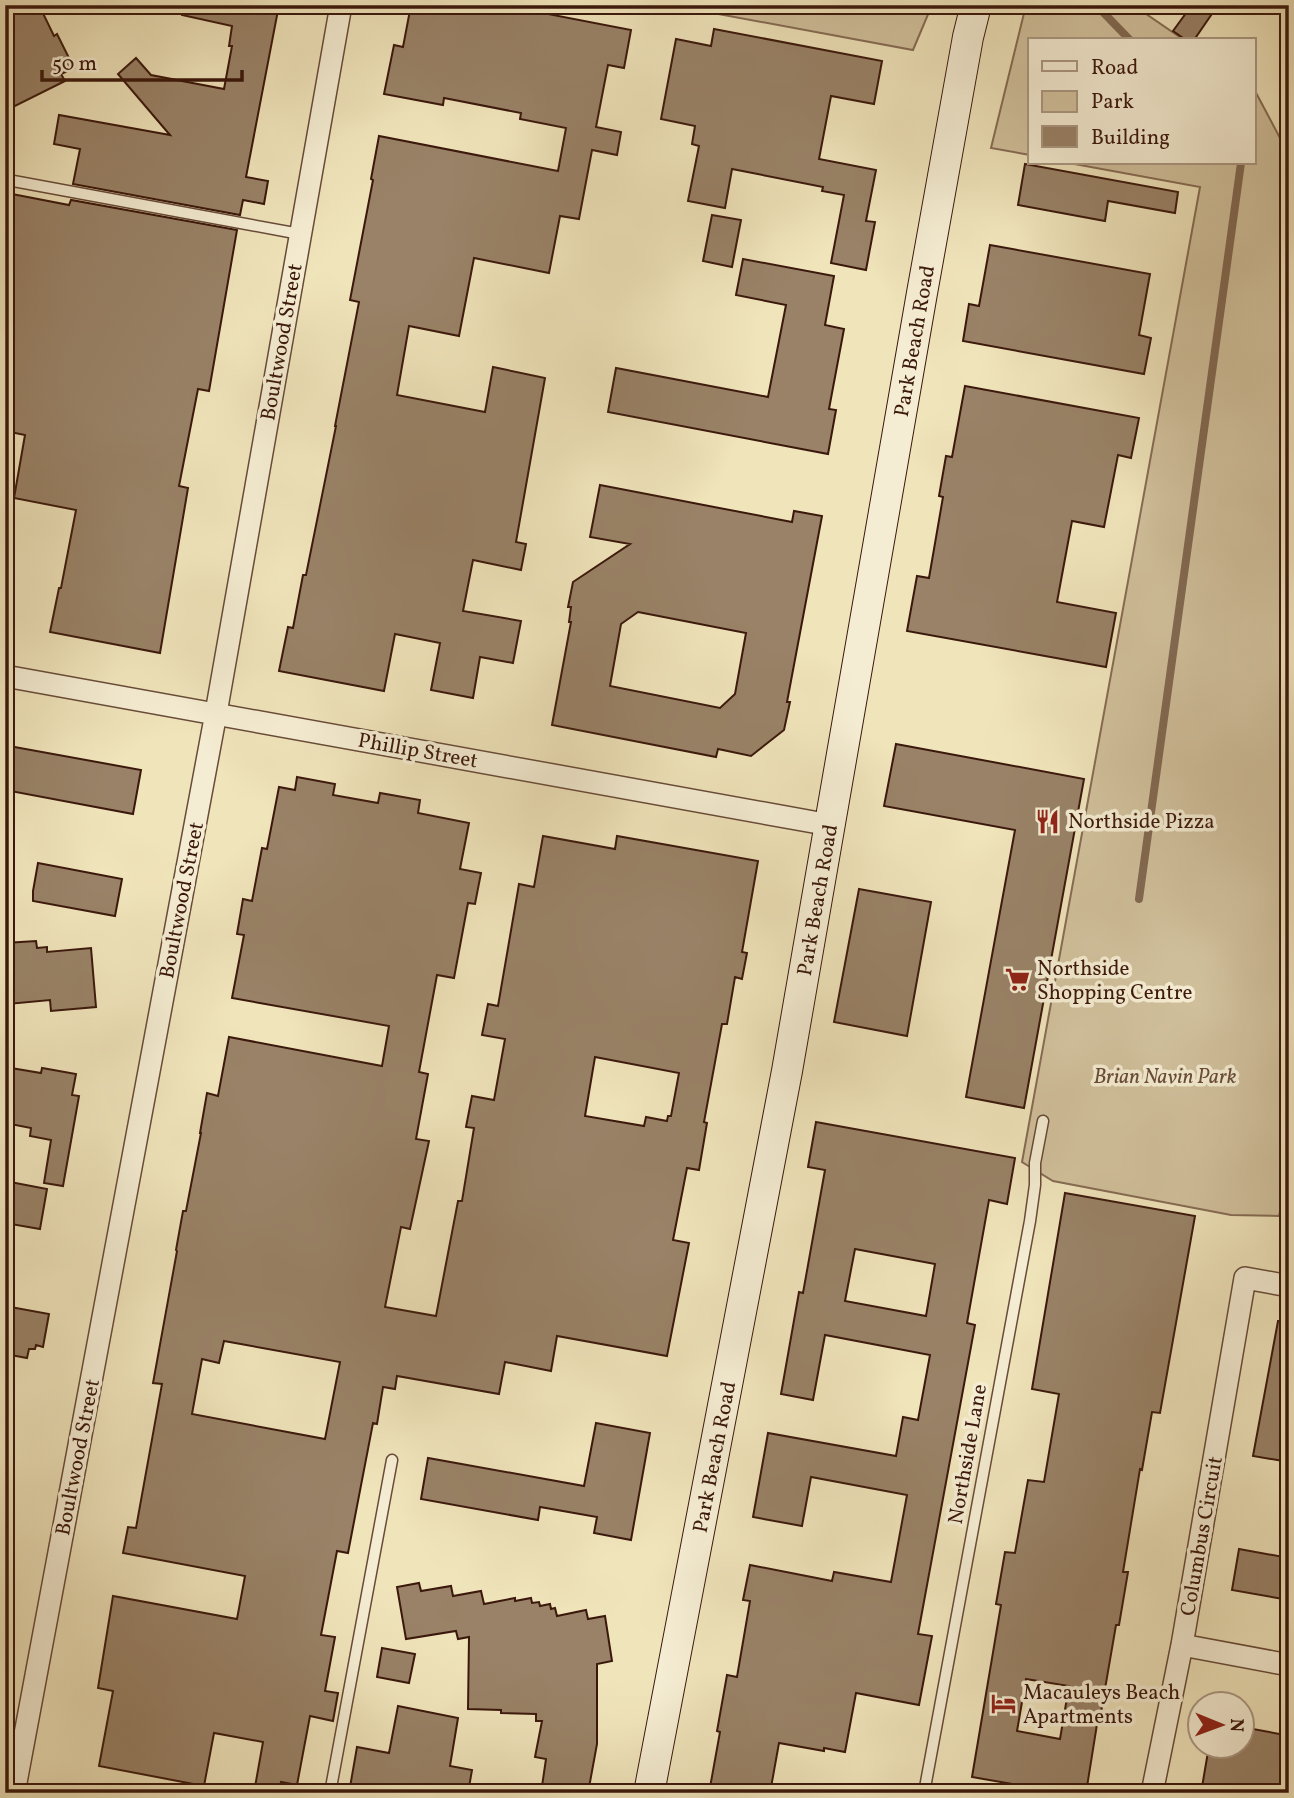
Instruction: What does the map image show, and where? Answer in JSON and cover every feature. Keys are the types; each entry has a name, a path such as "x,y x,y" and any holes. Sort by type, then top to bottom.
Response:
{"street":[{"name":"Boultwood Street","path":"14,1793 216,713 341,5"},
{"name":"Park Beach Road","path":"649,1793 787,1071 922,293 976,5"},
{"name":"Phillip Street","path":"5,676 831,825"},
{"name":"Columbus Circuit","path":"1152,1793 1182,1645 1245,1278 1289,1286"},
{"path":"1182,1645 1289,1665"}],"lane":[{"path":"8,180 300,234"},
{"name":"Northside Lane","path":"924,1793 1027,1234 1035,1185 1035,1163 1044,1121"},
{"path":"330,1793 392,1460"}],"green space":[{"path":"670,5 932,5 913,50"},
{"path":"1026,5 1133,5 1181,38 1028,38 1028,155 991,148"},
{"name":"Brian Navin Park","path":"1256,93 1289,155 1289,1173 1279,1216 1231,1215 1053,1181 1022,1162 1200,187 1074,164 1256,164"}],"building":[{"path":"5,5 39,5 74,68 61,74 65,81 5,111"},
{"path":"183,5 279,5 246,177 268,181 264,204 243,200 240,215 73,184 80,149 54,144 59,115 170,135 118,74 136,58 151,75 224,89 232,46 229,46 232,26 182,15"},
{"path":"411,5 501,5 631,30 624,68 608,65 596,127 621,132 617,155 592,150 579,219 560,216 549,273 474,258 459,336 409,326 397,395 485,412 493,367 545,378 516,542 526,544 521,570 473,560 463,611 521,621 513,663 480,657 473,698 431,690 440,643 395,634 384,691 279,671 288,627 293,628 303,575 306,575 336,426 359,302 350,300 379,136 558,171 566,128 520,119 521,113 444,98 443,105 384,94 394,45 403,47"},
{"path":"1192,5 1218,5 1195,38 1183,38 1173,31"},
{"path":"714,29 882,61 874,104 831,96 819,159 876,170 866,221 875,222 866,270 831,263 844,195 822,191 823,187 732,169 725,208 688,201 699,146 692,144 695,126 661,119 676,39 711,46"},
{"path":"1025,164 1178,192 1175,213 1108,201 1105,221 1018,205"},
{"path":"12,194 69,205 71,200 237,230 209,391 198,389 179,486 188,488 160,653 50,632 76,510 14,498 25,435 5,431 5,231"},
{"path":"712,215 741,220 732,267 703,261"},
{"path":"990,245 1150,274 1139,335 1151,338 1144,374 963,341 969,304 979,306"},
{"path":"743,259 834,276 825,325 844,329 829,409 836,410 828,454 608,412 616,368 768,397 786,305 736,295"},
{"path":"965,386 1139,418 1131,458 1118,455 1104,527 1072,521 1057,602 1116,613 1106,667 907,631 917,576 929,578 943,497 939,496 946,456 952,457"},
{"path":"600,485 792,522 794,511 822,516 784,730 751,756 718,749 716,757 552,725 571,622 571,607 568,607 573,582 630,544 590,537","holes":["638,612 746,633 735,694 720,708 610,686 621,624"]},
{"name":"Northside Shopping Centre","path":"896,744 1084,779 1024,1108 966,1097 1015,830 884,806"},
{"path":"9,746 141,770 133,814 5,790"},
{"path":"297,777 335,784 333,795 378,803 380,793 420,800 418,813 469,823 460,869 481,873 475,904 468,903 454,978 437,975 419,1072 428,1074 416,1139 429,1141 410,1229 401,1227 385,1307 436,1316 458,1201 462,1201 474,1128 466,1127 472,1096 494,1100 505,1039 482,1035 488,1004 498,1006 519,884 534,887 543,836 615,849 617,836 758,861 742,952 747,953 742,979 735,977 727,1024 722,1024 704,1122 707,1123 699,1170 687,1168 673,1240 689,1243 667,1356 557,1336 551,1371 505,1362 499,1394 397,1376 395,1389 383,1387 377,1424 373,1423 348,1553 337,1551 321,1635 335,1637 325,1691 338,1693 333,1721 310,1716 297,1785 281,1782 279,1792 255,1787 263,1742 214,1733 204,1786 99,1766 113,1691 98,1688 113,1596 237,1619 245,1576 123,1553 128,1527 136,1528 162,1384 153,1383 207,1093 218,1096 229,1037 382,1066 389,1026 232,998 244,935 237,934 243,899 252,901 262,848 267,849 279,787 295,790","holes":["595,1057 679,1073 671,1116 668,1116 667,1121 646,1117 644,1126 585,1116","224,1341 340,1362 325,1439 192,1414 202,1359 219,1363"]},
{"path":"38,863 122,879 115,916 33,901"},
{"path":"859,889 931,902 907,1036 834,1022"},
{"path":"36,941 37,948 47,947 47,952 91,948 96,1007 51,1011 50,1000 8,1004 7,991 5,992 5,943"},
{"path":"5,1067 41,1073 42,1068 76,1074 72,1095 79,1096 63,1186 44,1183 51,1140 30,1136 31,1128 5,1123"},
{"path":"816,1122 1015,1158 1007,1204 989,1200 967,1323 975,1325 918,1634 932,1636 919,1705 856,1693 845,1752 779,1743 770,1793 709,1793 727,1675 737,1677 750,1601 743,1600 750,1565 832,1581 834,1572 891,1582 907,1495 811,1477 802,1526 753,1517 768,1433 896,1456 903,1417 918,1420 930,1355 825,1335 813,1400 781,1394 799,1292 803,1293 825,1170 808,1167","holes":["855,1249 935,1264 926,1316 845,1301"]},
{"path":"5,1181 47,1189 40,1229 5,1223"},
{"path":"1065,1193 1195,1216 1160,1413 1152,1412 1142,1470 1140,1469 1123,1572 1128,1572 1098,1718 1086,1793 1064,1793 972,1777 1001,1605 996,1604 1005,1552 1015,1553 1028,1480 1044,1482 1059,1394 1032,1389","holes":["1026,1679 1069,1686 1060,1739 1017,1731"]},
{"path":"5,1306 49,1314 43,1347 36,1345 35,1349 29,1349 27,1358 5,1354"},
{"path":"1278,1321 1289,1322 1289,1462 1253,1456"},
{"path":"596,1423 650,1433 631,1540 594,1533 597,1517 540,1507 538,1520 421,1499 428,1458 584,1486"},
{"path":"1239,1549 1289,1558 1289,1600 1232,1590"},
{"path":"419,1583 421,1591 451,1586 453,1596 481,1591 484,1604 531,1598 532,1603 539,1602 540,1606 550,1604 551,1609 555,1608 557,1616 586,1610 588,1619 605,1616 612,1661 597,1664 597,1744 588,1793 541,1793 546,1759 535,1757 542,1721 536,1721 536,1714 468,1709 469,1637 458,1639 456,1631 406,1639 397,1587"},
{"path":"382,1648 415,1654 409,1683 377,1677"},
{"path":"398,1706 458,1718 450,1766 472,1770 468,1793 349,1793 357,1747 389,1753"},
{"path":"1256,1730 1285,1735 1284,1741 1289,1741 1289,1793 1201,1793 1207,1759 1256,1759"}],"waterway":[{"path":"1096,5 1128,38"},
{"path":"1139,899 1241,164"}],"place":[{"name":"Northside Pizza","path":"1048,821"},
{"name":"Northside Shopping Centre","path":"1017,980"},
{"name":"Macauleys Beach Apartments","path":"1003,1704"}]}
